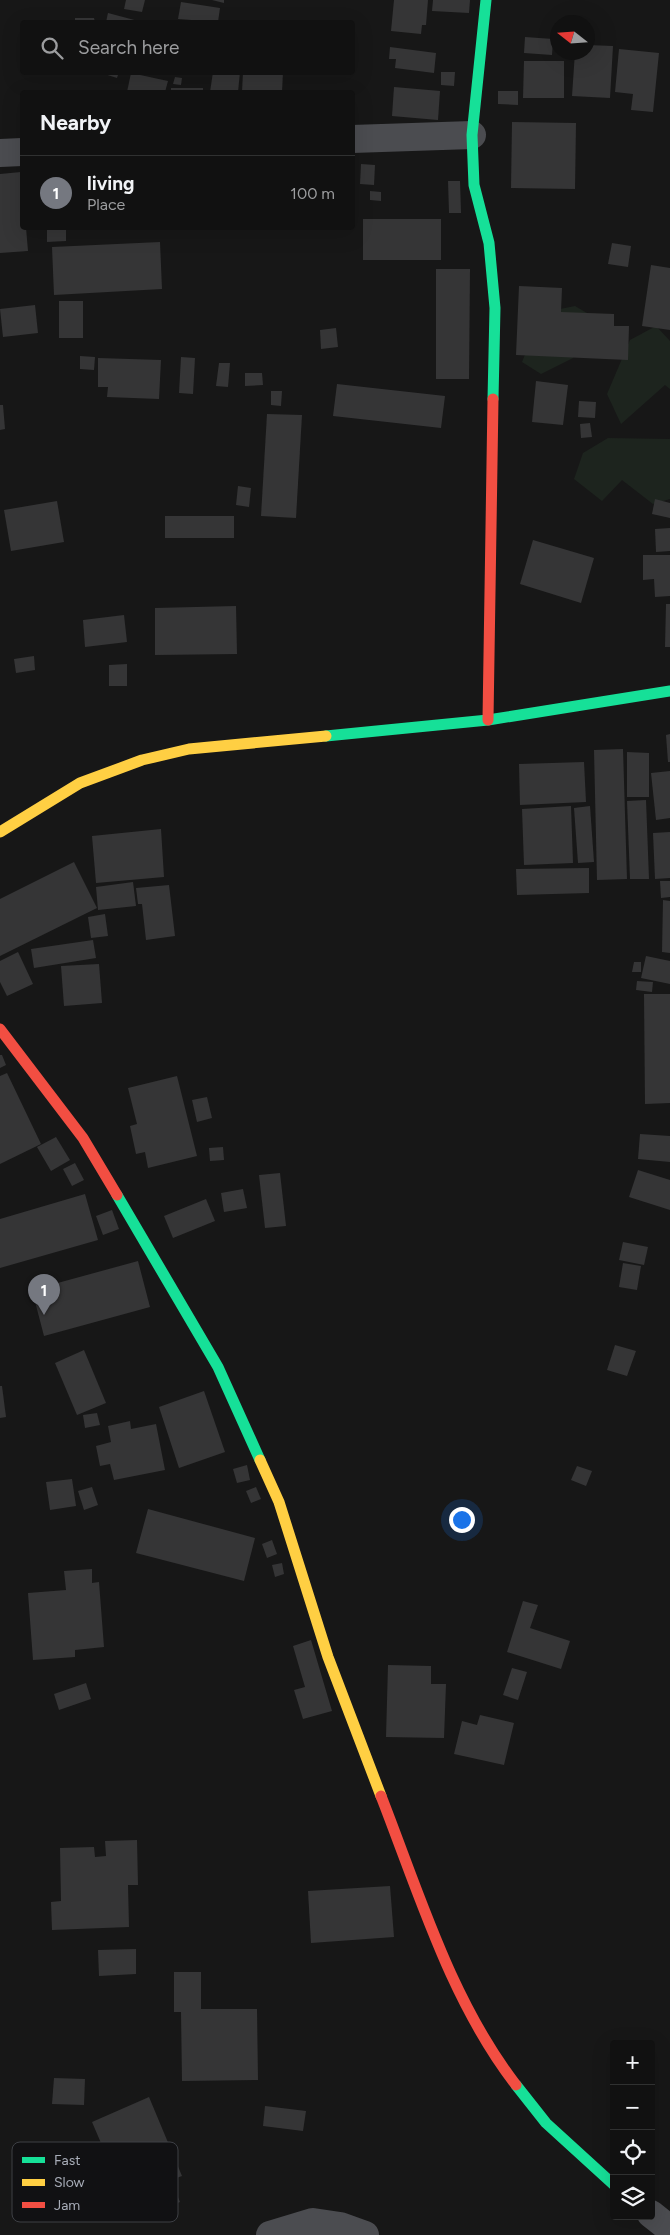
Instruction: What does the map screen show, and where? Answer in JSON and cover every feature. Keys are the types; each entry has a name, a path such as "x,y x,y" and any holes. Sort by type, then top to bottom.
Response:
{"street":[{"path":"486,0 472,135 474,185 488,244 495,308 488,720"},
{"path":"355,139 472,135"},
{"path":"0,153 20,152"},
{"path":"0,832 80,782 142,760 189,749 488,720 670,691"},
{"path":"0,1029 83,1138 218,1367 279,1502 328,1657 436,1938 468,2008 507,2073 546,2123 610,2181"},
{"path":"655,2217 670,2229"},
{"path":"270,2235 313,2222 340,2226 366,2235"}],"shaded area":[{"path":"575,306 592,316 573,358 541,374 522,362 537,325 555,310"},
{"path":"656,326 670,341 670,389 665,385 621,424 607,394 630,340"},
{"path":"608,438 670,439 670,499 653,504 622,480 602,501 574,479 583,453"}],"building":[{"path":"126,0 145,0 142,12 124,9"},
{"path":"212,0 224,0 224,3"},
{"path":"394,0 428,0 426,25 422,25 421,34 391,31"},
{"path":"433,0 470,0 469,13 432,11"},
{"path":"181,2 220,8 218,20 178,19"},
{"path":"108,13 134,20 106,20"},
{"path":"75,18 94,18 94,20 75,20"},
{"path":"525,37 550,39 550,55 524,53"},
{"path":"595,45 613,46 610,98 572,96 574,60 595,60"},
{"path":"390,47 436,53 434,73 395,68 396,59 389,59"},
{"path":"619,49 659,53 653,112 631,110 633,94 615,92"},
{"path":"524,61 564,61 564,98 523,98"},
{"path":"441,72 455,72 454,86 441,85"},
{"path":"108,75 118,75 117,78"},
{"path":"131,75 140,75 168,81 166,90 127,90"},
{"path":"213,75 240,75 238,90 210,90"},
{"path":"243,75 283,75 282,90 242,90"},
{"path":"175,77 182,78 181,85 173,84"},
{"path":"394,87 440,91 438,120 392,116"},
{"path":"171,88 203,88 203,90 171,90"},
{"path":"498,91 518,91 518,105 498,104"},
{"path":"512,122 576,123 575,189 511,188"},
{"path":"361,164 375,165 374,185 360,184"},
{"path":"20,172 20,230 26,230 28,251 0,253 0,174"},
{"path":"448,181 460,181 461,213 449,213"},
{"path":"370,191 381,192 381,201 370,200"},
{"path":"363,219 441,219 441,260 363,260"},
{"path":"47,230 66,230 66,241 47,242"},
{"path":"160,242 162,289 54,295 52,247"},
{"path":"612,243 631,246 628,267 608,264"},
{"path":"651,265 670,268 670,330 642,326"},
{"path":"436,269 470,269 469,379 436,379"},
{"path":"519,286 562,288 561,312 614,314 614,326 629,326 628,360 516,355"},
{"path":"59,301 83,301 83,338 59,338"},
{"path":"35,305 38,333 3,337 0,309"},
{"path":"336,328 338,347 321,349 320,330"},
{"path":"80,356 95,357 94,370 80,369"},
{"path":"181,357 195,358 193,394 179,393"},
{"path":"98,358 161,360 159,399 107,397 108,387 98,387"},
{"path":"219,363 230,363 228,387 216,386"},
{"path":"245,373 262,373 263,385 245,386"},
{"path":"536,381 568,385 563,425 532,422"},
{"path":"337,384 445,396 441,428 333,416"},
{"path":"271,391 282,391 281,406 271,405"},
{"path":"579,401 596,402 595,418 578,417"},
{"path":"0,405 3,405 5,429 0,430"},
{"path":"267,414 302,415 296,518 261,516"},
{"path":"590,423 592,437 581,438 580,424"},
{"path":"238,486 251,488 249,507 236,505"},
{"path":"655,499 670,503 670,518 652,514"},
{"path":"57,501 64,542 11,551 4,510"},
{"path":"165,516 234,516 234,538 165,538"},
{"path":"670,528 670,551 656,552 655,529"},
{"path":"533,540 594,558 581,603 520,584"},
{"path":"643,555 670,555 670,596 655,597 654,579 643,580"},
{"path":"666,604 670,604 670,647 665,647"},
{"path":"236,606 237,654 155,655 155,608"},
{"path":"124,615 127,642 85,647 83,620"},
{"path":"34,656 35,670 16,673 14,659"},
{"path":"127,664 127,686 109,686 109,665"},
{"path":"670,734 670,762 668,762 666,735"},
{"path":"623,749 627,879 597,880 594,750"},
{"path":"627,752 649,753 649,797 627,797"},
{"path":"584,762 586,802 520,805 519,764"},
{"path":"670,771 670,818 656,820 651,773"},
{"path":"646,800 649,879 630,879 627,801"},
{"path":"571,806 573,863 524,865 522,809"},
{"path":"590,806 594,862 578,863 574,808"},
{"path":"161,829 164,877 96,883 92,836"},
{"path":"670,832 670,878 655,879 653,833"},
{"path":"74,862 97,908 0,956 0,899"},
{"path":"589,868 589,893 517,895 516,869"},
{"path":"660,881 670,881 670,897 661,898"},
{"path":"133,882 136,906 98,910 96,887"},
{"path":"169,885 175,936 146,940 142,904 138,904 136,888"},
{"path":"663,900 670,901 670,953 662,952"},
{"path":"105,914 108,936 91,938 88,917"},
{"path":"93,940 96,958 34,968 31,949"},
{"path":"18,952 33,984 7,996 0,982 0,961"},
{"path":"646,956 670,961 670,984 641,978"},
{"path":"634,962 641,962 641,972 632,972"},
{"path":"99,964 102,1003 64,1006 61,966"},
{"path":"637,981 653,982 652,992 636,990"},
{"path":"644,994 670,994 670,1103 645,1104"},
{"path":"0,1055 2,1055 6,1065 0,1068"},
{"path":"7,1073 41,1144 0,1164 0,1076"},
{"path":"177,1076 197,1156 148,1168 145,1152 136,1154 130,1126 137,1124 128,1088"},
{"path":"207,1097 212,1118 197,1122 192,1100"},
{"path":"640,1134 670,1136 670,1162 638,1159"},
{"path":"56,1137 70,1160 51,1171 37,1147"},
{"path":"223,1147 224,1160 210,1161 209,1148"},
{"path":"75,1163 84,1180 72,1186 63,1169"},
{"path":"638,1170 670,1180 670,1210 629,1197"},
{"path":"280,1173 286,1226 265,1228 259,1175"},
{"path":"243,1189 247,1208 224,1212 221,1193"},
{"path":"85,1194 98,1240 0,1268 0,1219"},
{"path":"206,1199 215,1221 173,1238 164,1216"},
{"path":"112,1210 119,1229 103,1235 96,1216"},
{"path":"623,1242 648,1247 644,1265 619,1260"},
{"path":"138,1261 150,1307 44,1336 32,1290"},
{"path":"623,1263 641,1266 637,1290 619,1287"},
{"path":"615,1345 636,1351 627,1376 607,1370"},
{"path":"84,1350 106,1403 77,1415 55,1363"},
{"path":"0,1386 2,1386 6,1417 0,1418"},
{"path":"204,1391 225,1452 179,1468 159,1407"},
{"path":"97,1413 100,1425 85,1428 83,1415"},
{"path":"130,1421 131,1429 156,1424 165,1470 114,1480 110,1464 100,1466 96,1446 111,1442 108,1426"},
{"path":"247,1465 250,1480 237,1483 233,1469"},
{"path":"577,1466 592,1471 586,1486 571,1480"},
{"path":"72,1479 76,1506 50,1510 46,1482"},
{"path":"92,1487 98,1505 84,1510 78,1491"},
{"path":"256,1487 261,1499 251,1503 246,1491"},
{"path":"148,1509 255,1538 244,1581 136,1553"},
{"path":"272,1540 277,1554 267,1558 262,1544"},
{"path":"282,1563 284,1574 275,1577 272,1565"},
{"path":"92,1569 92,1583 99,1582 104,1647 75,1650 75,1657 33,1660 28,1593 66,1590 64,1571"},
{"path":"523,1601 538,1605 530,1628 570,1641 561,1669 507,1652"},
{"path":"311,1640 332,1711 303,1719 294,1690 305,1687 293,1646"},
{"path":"388,1665 431,1666 431,1684 446,1684 444,1738 386,1737"},
{"path":"512,1668 527,1672 518,1700 503,1695"},
{"path":"86,1683 91,1699 59,1710 54,1694"},
{"path":"480,1715 514,1723 504,1765 454,1754 462,1721 477,1725"},
{"path":"137,1840 138,1885 128,1885 129,1927 52,1930 51,1902 61,1901 60,1848 94,1847 95,1857 106,1856 105,1841"},
{"path":"390,1886 394,1937 311,1943 308,1891"},
{"path":"136,1949 136,1974 99,1976 98,1950"},
{"path":"174,1972 201,1972 201,2009 257,2009 258,2080 182,2081 181,2012 174,2012"},
{"path":"54,2078 85,2079 84,2105 52,2104"},
{"path":"149,2097 168,2142 101,2142 92,2122"},
{"path":"265,2106 306,2111 303,2131 263,2126"},
{"path":"178,2166 182,2176 178,2177"}],"traffic: fast":[{"path":"486,0 472,135 474,185 489,243 495,308 493,399"},
{"path":"326,736 488,720 670,691"},
{"path":"117,1195 218,1367 260,1460"},
{"path":"516,2085 546,2123 610,2181"}],"traffic: slow":[{"path":"0,832 80,783 142,760 189,749 326,736"},
{"path":"260,1460 279,1502 328,1657 381,1796"}],"traffic: jam":[{"path":"488,720 493,399"},
{"path":"0,1029 83,1138 117,1195"},
{"path":"381,1796 423,1908 455,1982 493,2052 516,2085"}],"place":[{"name":"living","path":"44,1315"}]}
